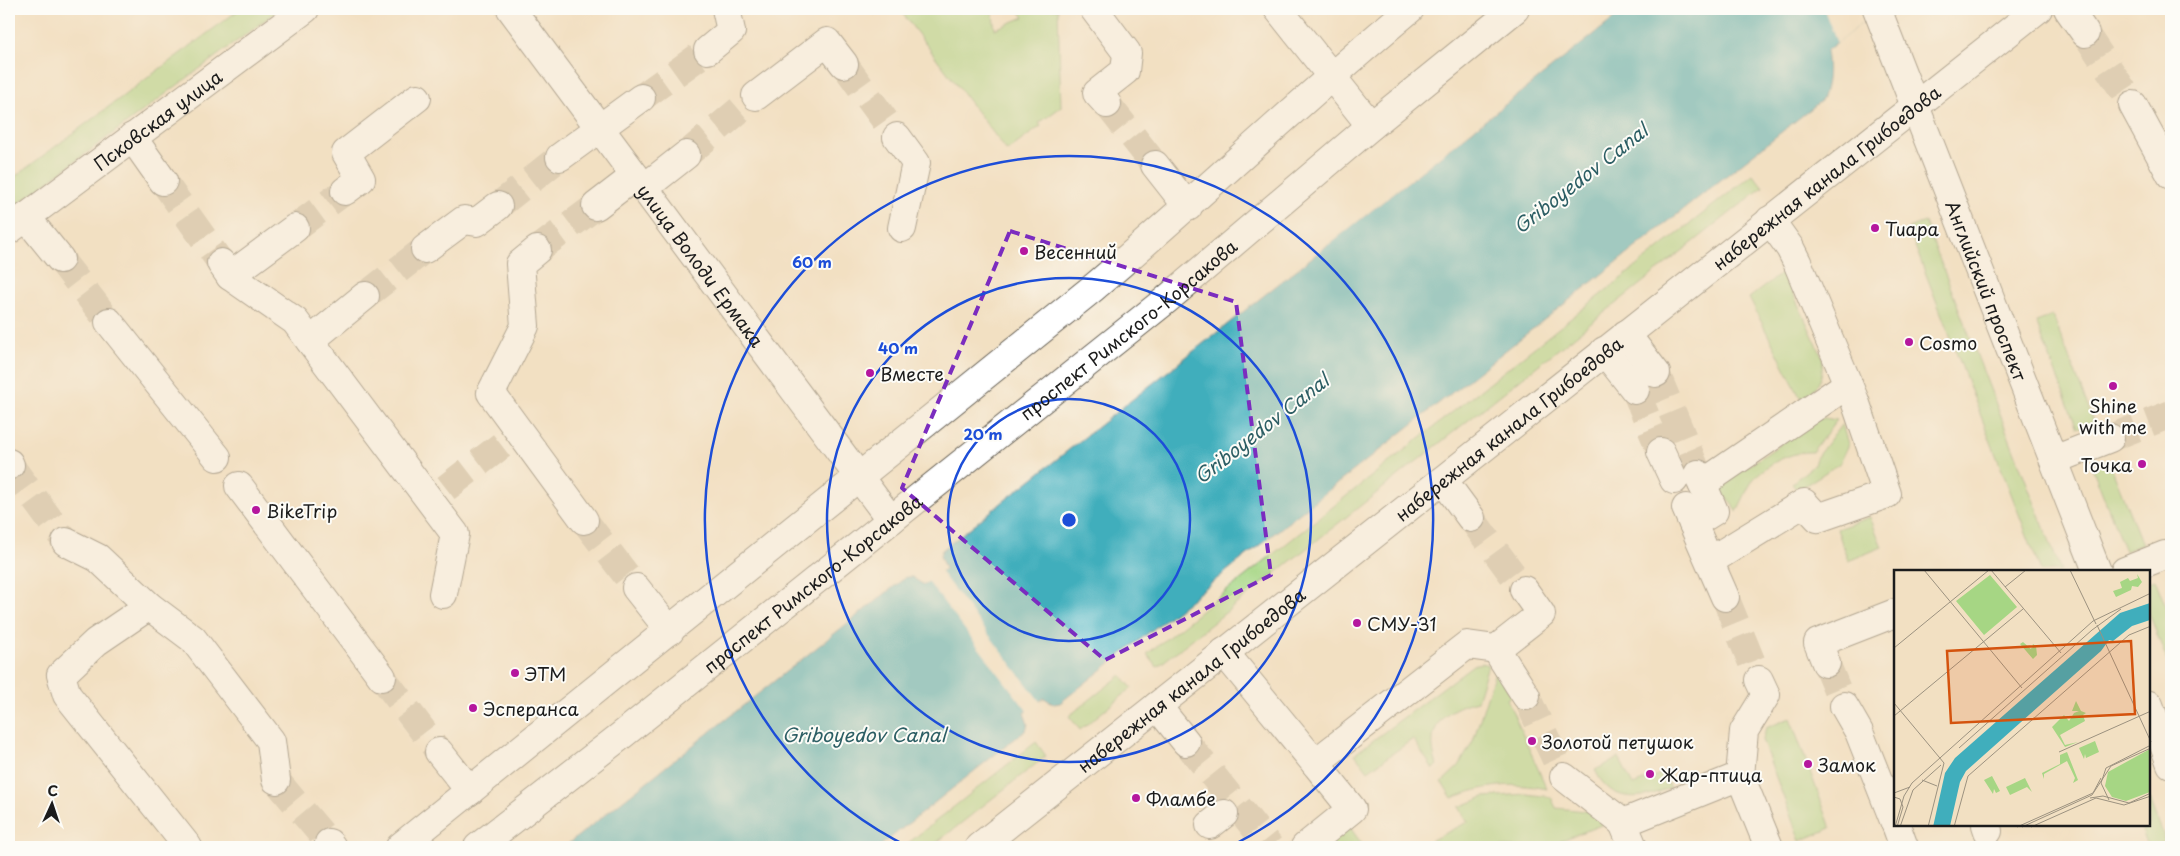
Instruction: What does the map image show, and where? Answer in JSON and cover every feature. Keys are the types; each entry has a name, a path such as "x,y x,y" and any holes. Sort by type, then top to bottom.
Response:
{"street":[{"name":"Псковская улица","path":"14,225 305,9"},
{"name":"улица Володи Ермака","path":"511,9 891,520"},
{"path":"708,50 731,31 726,9"},
{"path":"1094,9 1127,54 1125,71 1097,93 1106,104"},
{"path":"1278,9 1371,126"},
{"path":"400,847 1093,288 1188,207 1330,76 1410,9"},
{"name":"проспект Римского-Корсакова","path":"478,847 1166,300 1371,126 1515,9"},
{"name":"набережная канала Грибоедова","path":"979,847 2038,9"},
{"path":"2068,9 2085,33"},
{"name":"Английский проспект","path":"1877,10 2097,570"},
{"path":"756,96 827,42 844,64"},
{"path":"345,191 361,179 346,153 417,98"},
{"path":"560,157 642,98"},
{"path":"2133,106 2171,175"},
{"path":"132,137 163,181"},
{"path":"897,138 916,163 902,228"},
{"path":"596,206 686,155"},
{"path":"1155,165 1188,207"},
{"path":"425,249 464,220 478,222 498,206"},
{"path":"1710,561 1804,503 1818,518 1887,494 1848,384 1790,248 1770,220"},
{"path":"14,225 60,259"},
{"path":"295,228 226,269 295,321 438,495 455,534 443,594"},
{"path":"537,250 520,264 525,326 490,393 512,437 584,520"},
{"path":"310,341 365,296"},
{"path":"109,322 217,457"},
{"path":"1626,334 1656,373"},
{"path":"1604,351 1635,390"},
{"path":"1692,479 1848,384"},
{"path":"2054,460 2110,438"},
{"path":"1661,452 1692,479 1714,511 1689,516 1725,597"},
{"path":"1443,480 1471,518"},
{"path":"239,486 382,677"},
{"path":"66,542 98,558 149,606 193,639 271,741 276,780"},
{"path":"2128,570 2165,556"},
{"path":"636,588 670,631"},
{"path":"1315,763 1467,645 1496,649 1541,614 1524,590"},
{"path":"149,606 96,642 61,675 67,695 188,847"},
{"path":"1826,663 1818,643 1894,613"},
{"path":"1496,649 1526,696"},
{"path":"1224,652 1352,809 1305,847"},
{"path":"1759,680 1766,695 1744,731 1740,776 1769,847"},
{"path":"1157,706 1186,742"},
{"path":"1844,706 1860,732 1894,821"},
{"path":"2150,708 2169,750"},
{"path":"439,752 470,791"},
{"path":"1564,777 1628,835 1740,776"},
{"path":"1896,826 1904,847"}],"highlighted area":[{"path":"1010,231 1236,302 1271,575 1105,660 902,488"}],"green space":[{"path":"240,9 280,9 11,209 9,206 9,181"},
{"path":"899,9 992,9 995,29 1024,17 1017,9 1058,9 1061,107 1039,123 1041,126 1007,151"},
{"path":"1753,174 1763,187 1157,667 1147,654"},
{"path":"1925,222 2061,570 2041,570 1908,228"},
{"path":"1783,272 1822,356 1822,371 1819,382 1802,401 1749,298"},
{"path":"2053,316 2094,422 2077,428 2036,322"},
{"path":"1824,418 1837,420 1812,452 1788,456 1758,474 1737,511 1722,492 1725,482 1816,420"},
{"path":"1842,424 1848,444 1840,463 1798,490 1792,483 1814,465 1816,458"},
{"path":"2109,461 2142,544 2125,551 2092,467"},
{"path":"1870,517 1882,547 1848,561 1837,529"},
{"path":"2155,579 2171,620 2171,671 2150,616 2150,582"},
{"path":"1481,663 1488,665 1477,701 1454,709 1439,722 1433,741 1437,765 1433,769 1413,739 1368,771 1355,754 1473,665"},
{"path":"1496,669 1511,696 1507,699 1547,789 1510,785 1499,786 1477,790 1452,798 1442,782 1459,766 1473,741"},
{"path":"1121,675 1132,688 1080,730 1069,716"},
{"path":"1790,718 1831,828 1800,841 1762,740 1766,728"},
{"path":"1036,742 1046,756 931,847 903,847"},
{"path":"1619,758 1633,785 1663,773 1670,788 1637,797 1618,794 1609,789 1595,770"},
{"path":"1526,794 1551,797 1556,808 1596,812 1609,822 1560,841 1563,847 1418,847 1468,822 1459,807 1484,797"},
{"path":"2150,800 2166,842 2148,847 2140,826 2150,826"},
{"path":"1349,826 1364,847 1323,847"}],"water":[{"name":"Griboyedov Canal","path":"1626,9 1880,9 1826,51 1827,76 1822,100 1060,703 1054,704 1044,698 1024,713 1028,724 1026,730 879,847 564,847 906,577 912,577 924,585 945,569 940,556 942,550"}],"pier":[{"path":"1824,9 1880,9 1837,43"},
{"path":"1474,126 1475,128 1328,245 1326,243"},
{"path":"939,570 1041,703 1029,713 927,580"}],"tunnel":[{"path":"2085,33 2133,105"},
{"path":"641,98 708,50"},
{"path":"844,64 897,137"},
{"path":"686,155 756,96"},
{"path":"1107,104 1155,165"},
{"path":"498,206 560,157"},
{"path":"163,181 221,263"},
{"path":"295,228 345,191"},
{"path":"537,250 596,206"},
{"path":"365,296 425,249"},
{"path":"60,259 109,322"},
{"path":"1656,373 1698,474"},
{"path":"1635,390 1661,452"},
{"path":"2110,438 2171,414"},
{"path":"446,488 506,442"},
{"path":"10,465 66,542"},
{"path":"1471,518 1524,590"},
{"path":"584,520 636,588"},
{"path":"1725,597 1759,680"},
{"path":"1826,663 1844,706"},
{"path":"382,677 439,752"},
{"path":"1526,696 1564,777"},
{"path":"1186,742 1270,847"},
{"path":"276,780 329,843"}],"place":[{"name":"Тиара","path":"1875,228"},
{"name":"Весенний","path":"1024,251"},
{"name":"Cosmo","path":"1909,342"},
{"name":"Вместе","path":"870,373"},
{"name":"Shine with me","path":"2113,386"},
{"name":"Точка","path":"2142,464"},
{"name":"BikeTrip","path":"256,510"},
{"name":"СМУ-31","path":"1357,623"},
{"name":"ЭТМ","path":"515,673"},
{"name":"Эсперанса","path":"473,708"},
{"name":"Золотой петушок","path":"1532,741"},
{"name":"Замок","path":"1808,764"},
{"name":"Жар-птица","path":"1650,774"},
{"name":"Фламбе","path":"1136,798"}]}
